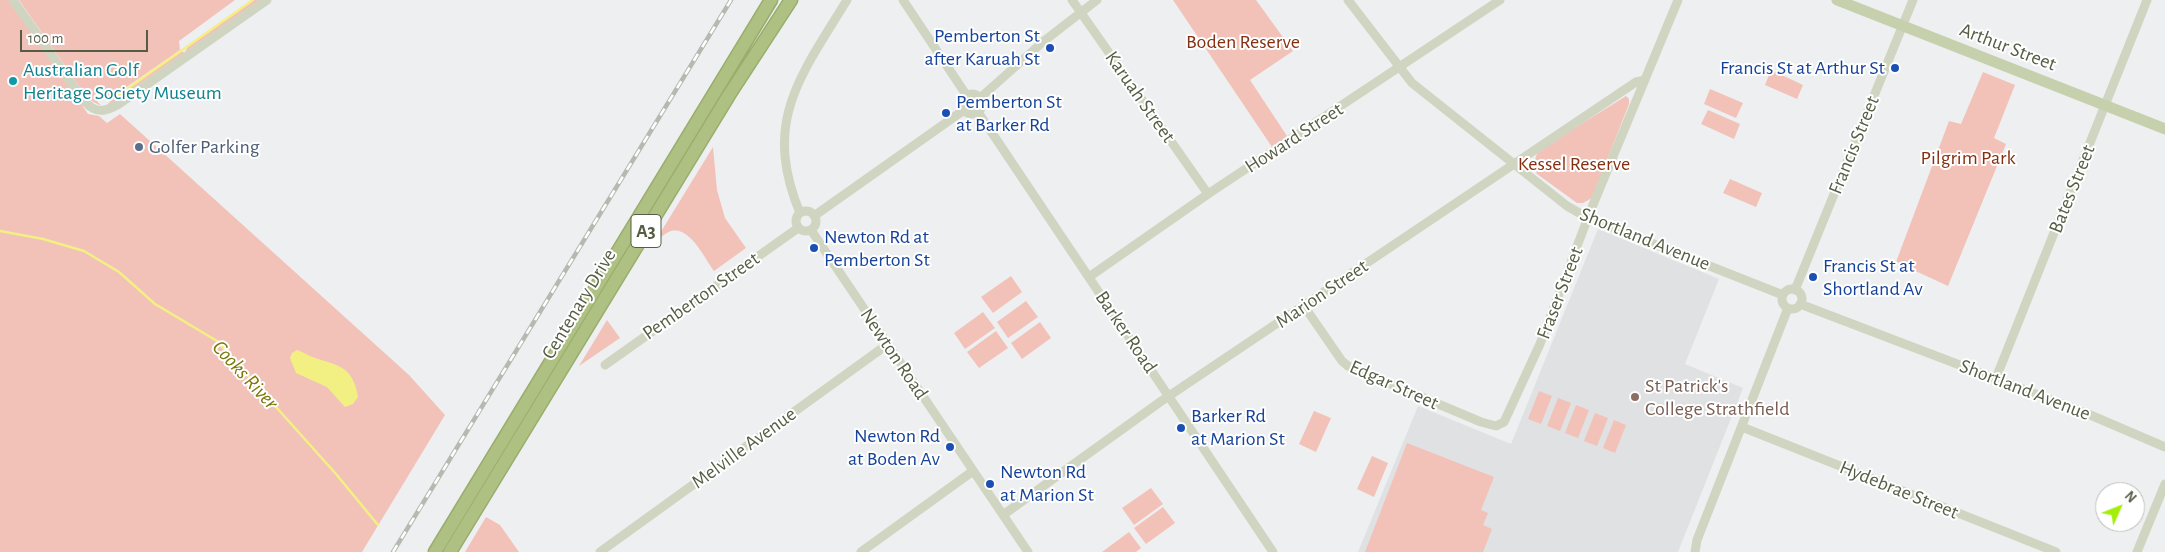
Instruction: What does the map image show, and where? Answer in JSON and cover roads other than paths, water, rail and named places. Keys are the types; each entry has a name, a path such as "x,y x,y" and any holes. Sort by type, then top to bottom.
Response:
{"highway":[{"name":"Centenary Drive","path":"434,552 771,0"},
{"name":"Centenary Drive","path":"450,552 729,95 791,0"}],"main road":[{"name":"Arthur Street","path":"1837,0 2165,129"}],"street":[{"path":"13,0 84,102 100,112 119,104 267,0"},
{"path":"800,213 790,189 784,164 786,120 801,76 847,0"},
{"path":"903,0 967,96"},
{"name":"Karuah Street","path":"1072,0 1208,194"},
{"path":"980,98 1044,42 1097,0"},
{"name":"Shortland Avenue","path":"1348,0 1399,69 1422,92 1567,206 1588,218 1783,295"},
{"name":"Howard Street","path":"1089,277 1208,194 1399,69 1500,0"},
{"name":"Fraser Street","path":"1508,418 1540,344 1588,218 1678,0"},
{"name":"Francis Street","path":"1795,290 1913,0"},
{"name":"Bates Street","path":"1996,378 2147,0"},
{"name":"Marion Street","path":"1003,515 1170,396 1636,82 1645,80"},
{"path":"976,95 980,98 982,104 978,112 972,114 964,110 962,104 967,96 976,95"},
{"path":"814,216 964,110"},
{"name":"Barker Road","path":"978,112 1273,552"},
{"path":"809,212 814,216 815,225 811,230 805,231 798,228 796,218 800,213 809,212"},
{"name":"Pemberton Street","path":"605,365 798,228"},
{"name":"Newton Road","path":"811,230 1028,552"},
{"path":"1795,290 1801,297 1800,304 1794,309 1788,308 1782,301 1783,295 1787,291 1795,290"},
{"name":"Shortland Avenue","path":"1800,304 1996,378 2165,447"},
{"name":"Edgar Street","path":"1304,306 1342,361 1348,366 1481,422 1496,426 1508,418"},
{"path":"1695,552 1696,540 1788,308"},
{"name":"Melville Avenue","path":"600,552 888,344"},
{"name":"Hydebrae Street","path":"1742,427 2056,552"},
{"path":"861,552 973,471"},
{"path":"2137,552 2165,484"}],"waterway":[{"path":"105,93 106,99 120,94 253,0"},
{"name":"Cooks River","path":"0,231 43,239 84,251 119,272 155,304 217,341 336,474 378,525"}],"railway":[{"path":"393,552 731,0"}],"place":[{"name":"Pemberton St after Karuah St","path":"1050,48"},
{"name":"Francis St at Arthur St","path":"1895,68"},
{"name":"Australian Golf Heritage Society Museum","path":"13,81"},
{"name":"Pemberton St at Barker Rd","path":"946,113"},
{"name":"Golfer Parking","path":"139,147"},
{"name":"Newton Rd at Pemberton St","path":"814,248"},
{"name":"Francis St at Shortland Av","path":"1813,277"},
{"name":"St Patrick's College Strathfield","path":"1635,397"},
{"name":"Barker Rd at Marion St","path":"1181,428"},
{"name":"Newton Rd at Boden Av","path":"950,447"},
{"name":"Newton Rd at Marion St","path":"990,484"}],"park label":[{"name":"Boden Reserve","path":"1243,42"},
{"name":"Pilgrim Park","path":"1968,158"},
{"name":"Kessel Reserve","path":"1574,164"}]}
